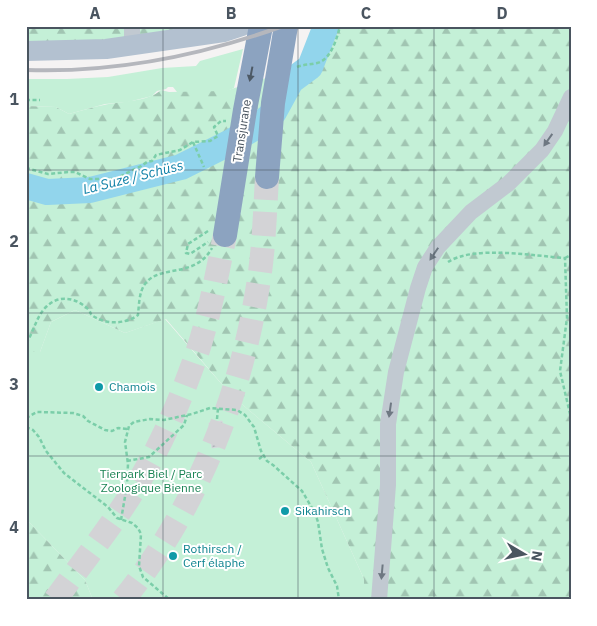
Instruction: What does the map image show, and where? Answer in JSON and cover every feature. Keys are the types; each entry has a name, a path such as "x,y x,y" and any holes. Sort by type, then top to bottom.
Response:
{"highway":[{"name":"Transjurane","path":"221,232 261,26"},
{"path":"267,175 273,103 286,26"}],"main road":[{"path":"26,51 81,51 132,36 207,31 224,32 242,26"}],"lane":[{"path":"379,600 388,485 388,424 396,372 425,266 438,248 471,212 508,184 542,150 555,131 571,97"}],"path":[{"path":"290,73 303,65 319,63 323,60 330,52 340,26"},
{"path":"26,100 40,100"},
{"path":"26,168 48,174 75,172 90,179 115,179 152,161 156,155 180,150 193,142 210,141 218,136 214,127 222,121 232,120"},
{"path":"193,142 204,167"},
{"path":"26,343 46,307 56,300 64,298 76,300 93,316 111,322 119,323 134,318 138,314 143,288 150,278 190,267 205,258 212,248 212,241 190,254 186,254 188,244 221,232"},
{"path":"422,275 431,272 452,259 479,253 565,258 571,255"},
{"path":"565,258 567,318 560,371 571,418"},
{"path":"122,520 127,485 125,442 128,429 134,422 150,419 164,420 210,408 237,410 245,415 254,427 267,461 302,491 315,513 322,549 328,568 337,586 339,600"},
{"path":"217,419 218,408"},
{"path":"26,418 37,412 73,413 83,416 88,421 105,430 128,429"},
{"path":"127,462 148,457 184,425 187,415"},
{"path":"26,427 33,430 39,437 46,451 64,473 108,507 117,518 132,523 138,528 141,534 139,566 143,577 170,600"},
{"path":"259,459 264,456"}],"green space":[{"path":"26,26 186,26 132,46 26,51"},
{"path":"346,26 571,26 571,600 364,600 364,579 311,462 232,396 166,319 125,333 75,310 51,322 40,352 26,352 26,106 56,107 69,114 100,106 142,99 161,90 169,92 225,91 285,72"},
{"path":"243,49 234,88 225,92 177,92 173,87 168,87 157,91 152,96 128,102 105,104 69,114 56,107 26,106 26,79 108,77 162,68 196,66 200,61"},
{"name":"Tierpark Biel / Parc Zoologique Bienne","path":"75,310 125,333 165,319 232,396 311,462 364,579 364,600 93,600 85,580 26,519 26,352 40,352 51,322"},
{"path":"26,519 85,580 93,600 26,600"}],"building":[{"path":"222,421 225,446 212,448 209,423"}],"waterway":[{"name":"La Suze / Schüss","path":"26,186 47,192 90,190 181,167 229,143 262,123 274,112 291,81 310,67 326,26"}],"tunnel":[{"path":"123,600 173,528 194,489 228,407 241,365 259,279 267,177"},
{"path":"55,600 126,502 145,472 170,421 198,350 213,293 225,235"}],"railway":[{"path":"26,70 92,69 156,60 220,46 283,26"}],"place":[{"name":"Chamois","path":"99,387"},
{"name":"Sikahirsch","path":"285,511"},
{"name":"Rothirsch / Cerf élaphe","path":"173,556"}]}
